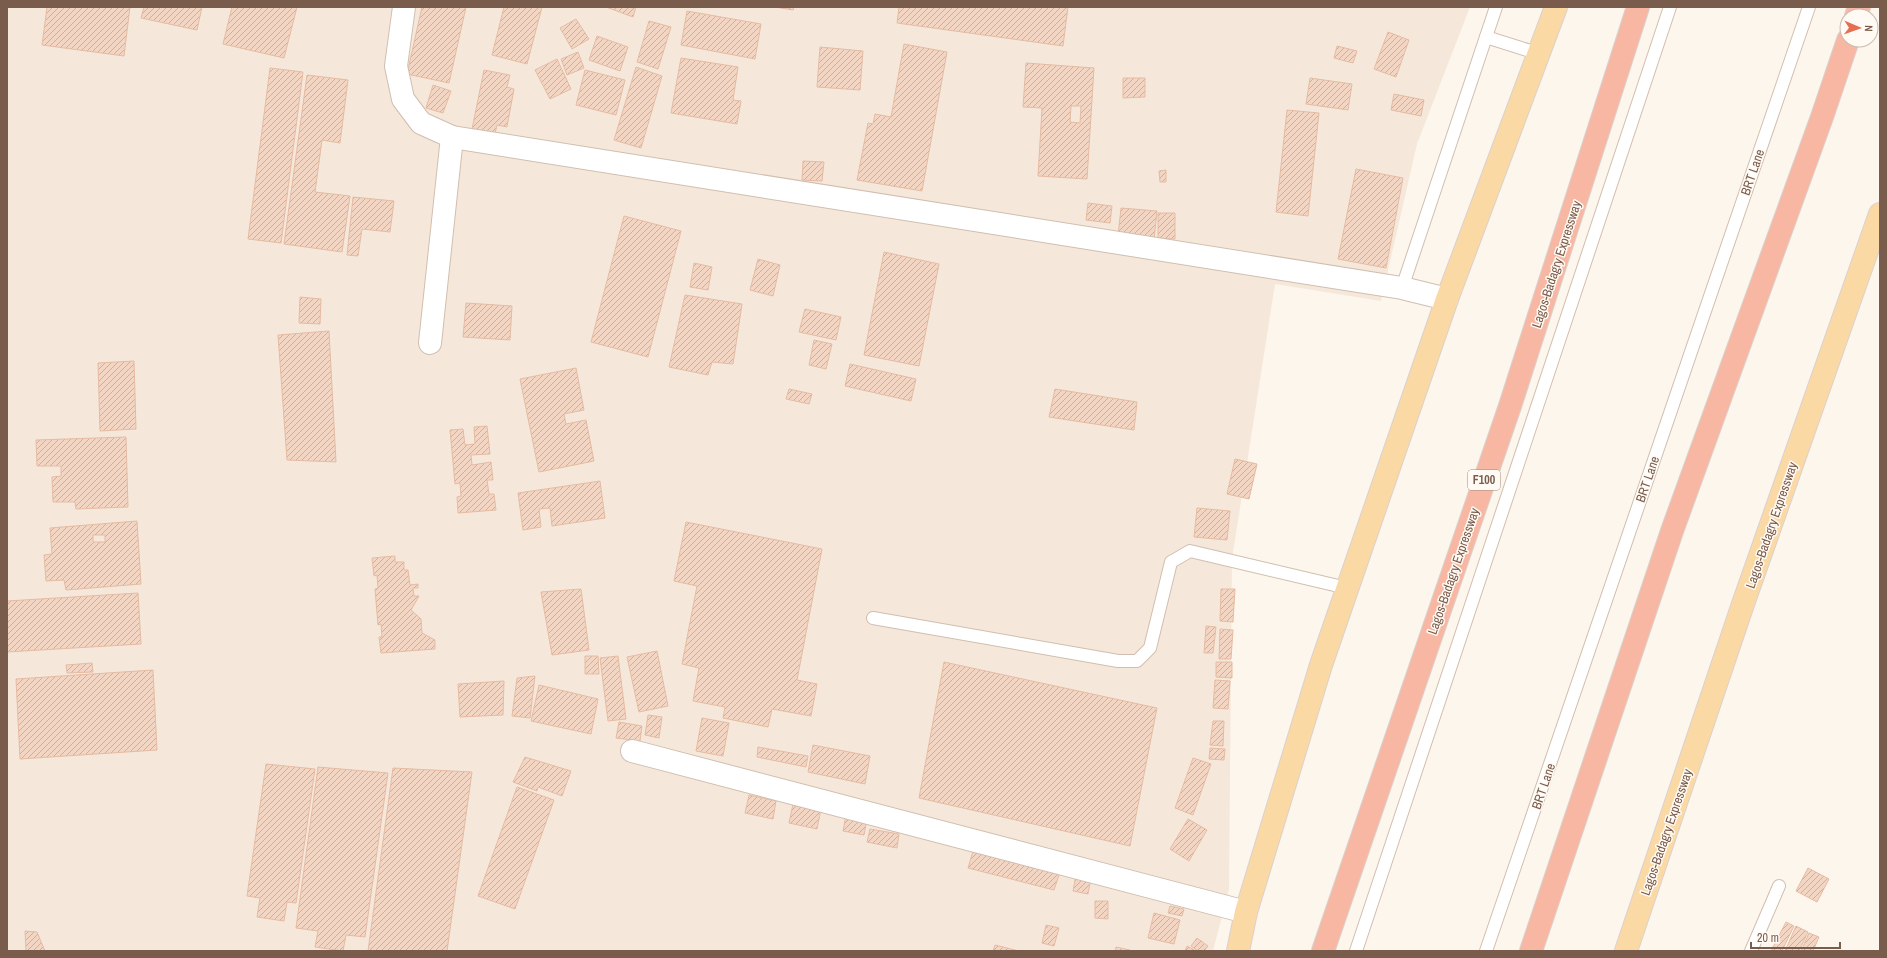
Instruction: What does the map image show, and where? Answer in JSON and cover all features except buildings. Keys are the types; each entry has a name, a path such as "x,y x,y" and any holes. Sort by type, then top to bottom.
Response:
{"highway":[{"name":"Lagos-Badagry Expressway","path":"1323,951 1510,406 1638,7"},
{"path":"1531,951 1672,531 1822,117 1845,48"}],"main road":[{"path":"1238,951 1246,912 1321,665 1447,299 1540,54 1556,7"},
{"name":"Lagos-Badagry Expressway","path":"1626,951 1743,604 1880,214"}],"street":[{"path":"404,7 396,66 403,100 421,123 452,137 1402,288 1447,299"},
{"path":"430,343 452,137"},
{"path":"632,750 1246,912"}],"lane":[{"path":"1402,288 1496,7"},
{"path":"1356,951 1670,7"},
{"name":"BRT Lane","path":"1486,951 1809,7"},
{"path":"1486,37 1540,54"},
{"path":"873,618 1118,661 1137,660 1150,648 1171,562 1190,551 1347,588"},
{"path":"1751,951 1779,886"}],"shaded area":[{"path":"7,7 1470,7 1417,144 1381,301 1275,284 1232,559 1229,889 1213,951 7,951"}]}
